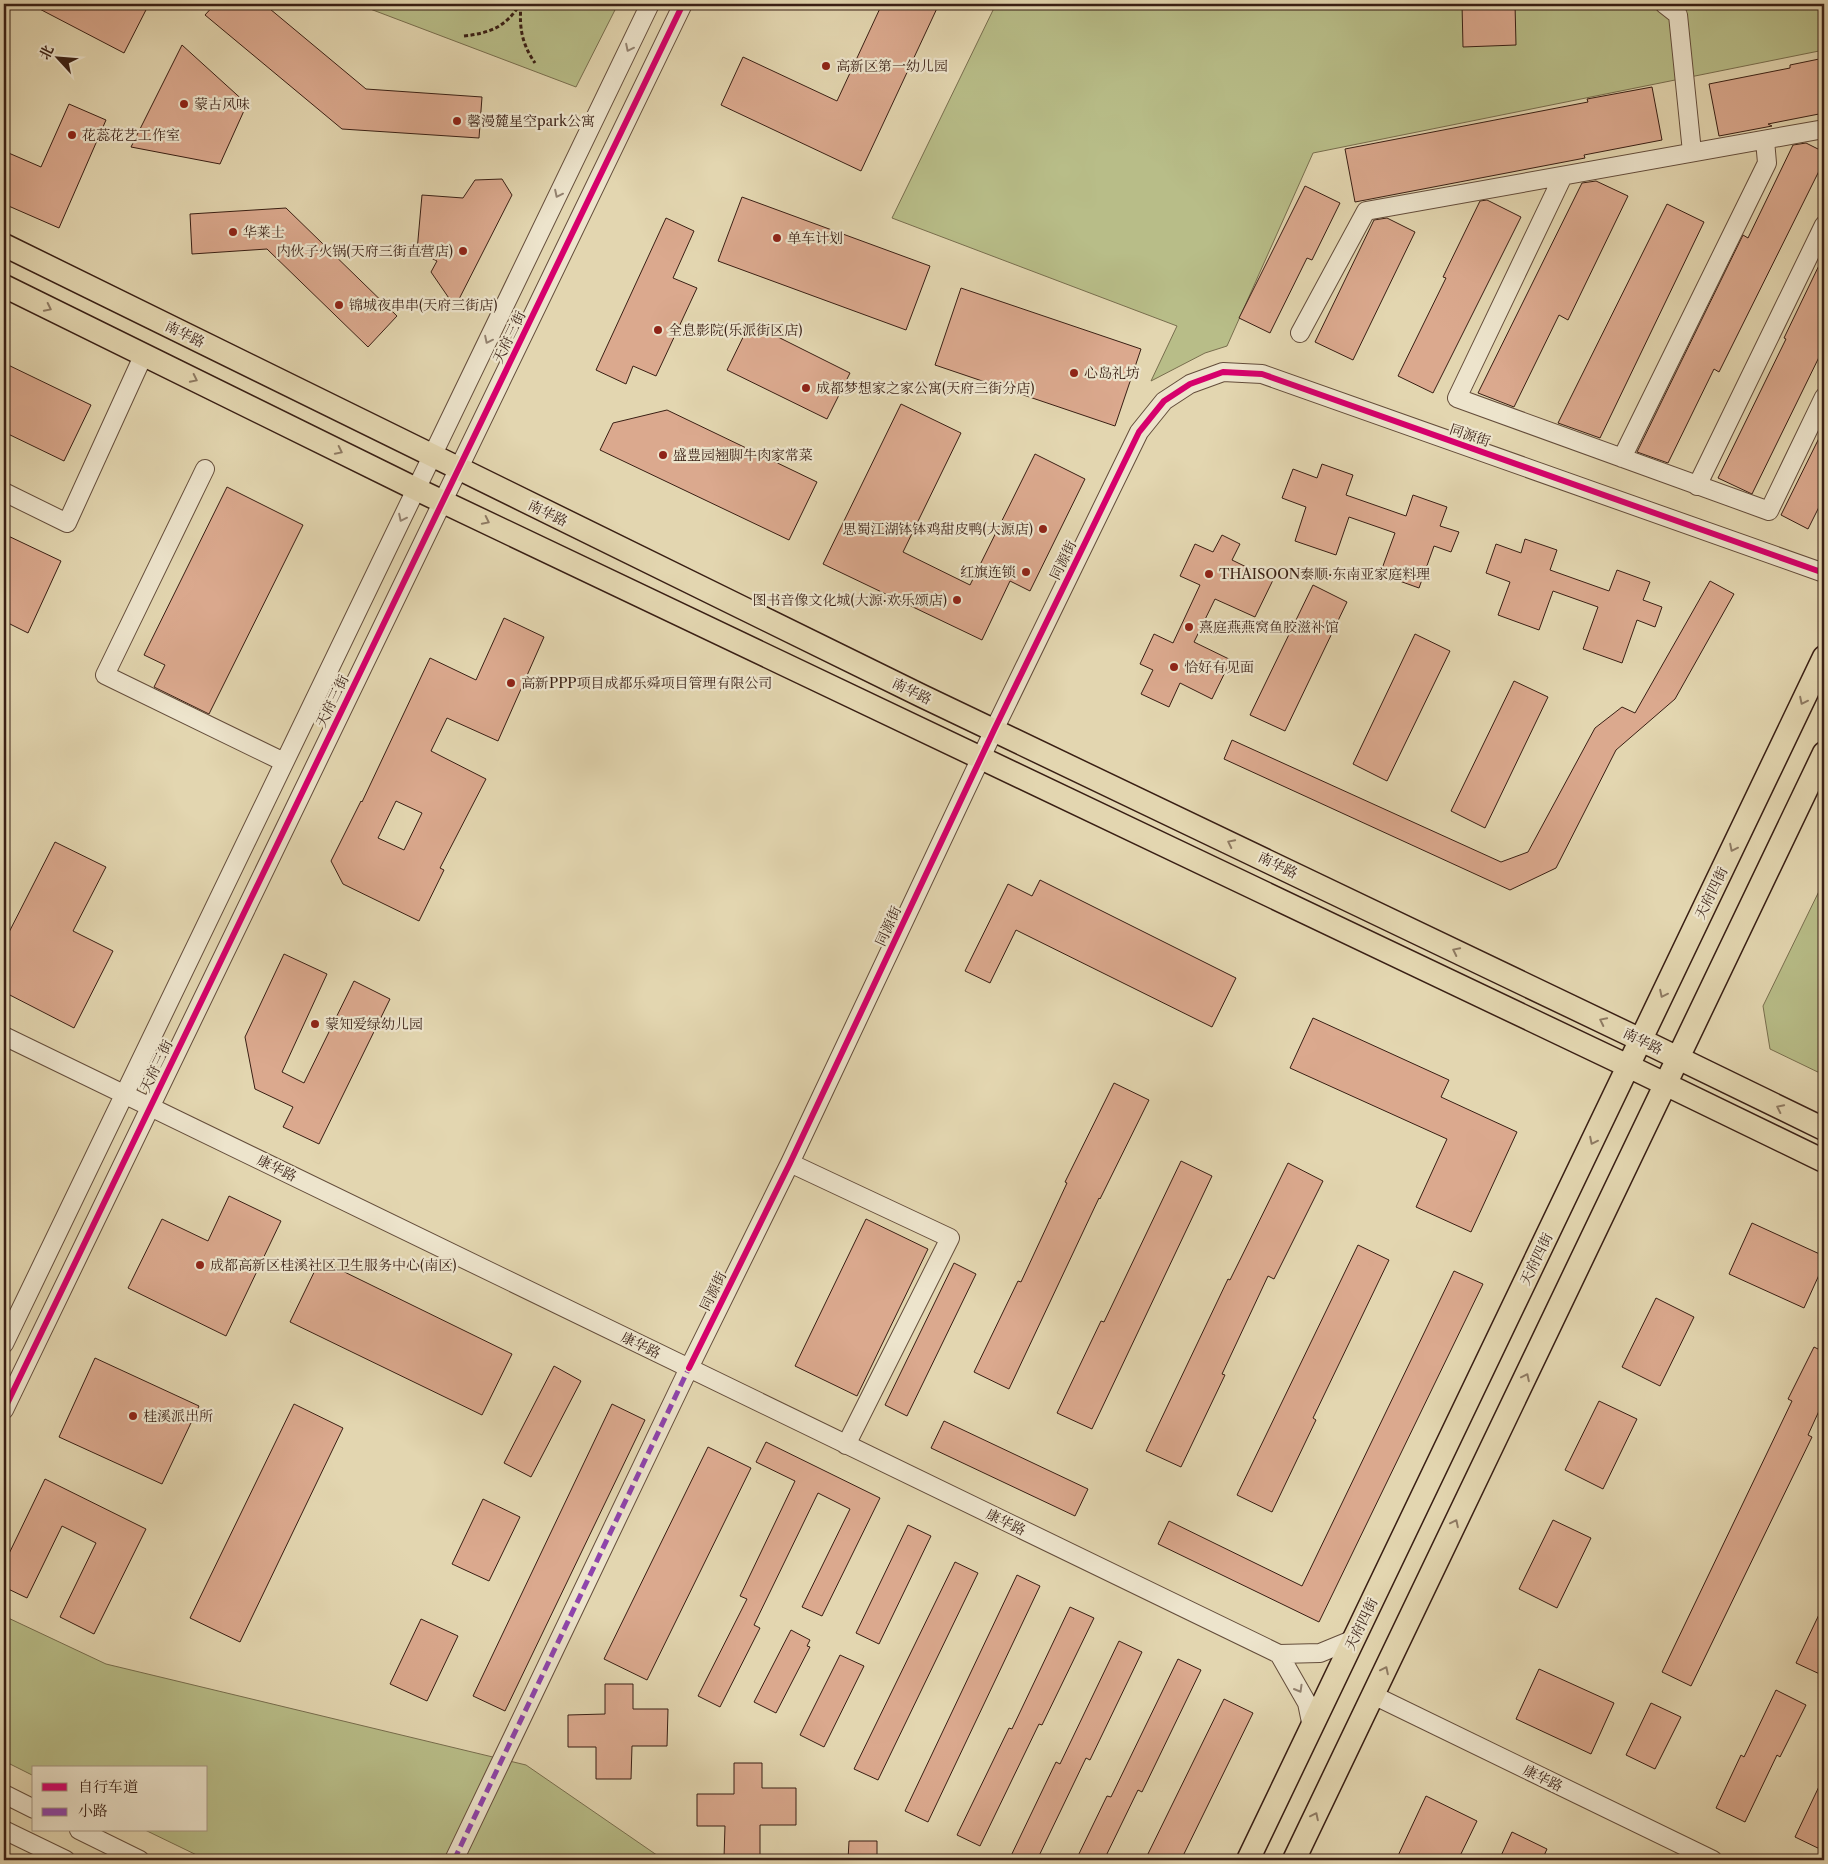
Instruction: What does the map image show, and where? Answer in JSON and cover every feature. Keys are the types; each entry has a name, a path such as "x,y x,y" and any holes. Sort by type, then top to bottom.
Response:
{"main road":[{"name":"南华路","path":"4,244 922,696 1824,1129"},
{"path":"4,286 416,489 1666,1084 1824,1162"},
{"name":"天府四街","path":"1248,1860 1824,657"},
{"path":"1294,1860 1824,753"}],"street":[{"name":"天府三街","path":"4,1344 650,4"},
{"name":"天府三街","path":"4,1410 683,4"},
{"path":"1664,4 1678,15 1692,152"},
{"path":"1300,333 1366,212 1824,129"},
{"path":"1622,458 1766,163 1765,140"},
{"path":"1562,176 1457,398 1769,512 1824,397"},
{"path":"1697,486 1824,225"},
{"path":"4,492 67,523 144,354"},
{"name":"同源街","path":"454,1860 689,1368 790,1163 994,730 1139,432 1164,401 1190,384 1224,372 1262,374 1824,573"},
{"path":"205,469 105,675 284,762"},
{"name":"康华路","path":"4,1036 1279,1654"},
{"path":"790,1163 950,1238 846,1445"},
{"path":"1312,1727 1307,1703 1279,1654 1320,1653 1354,1639"},
{"name":"康华路","path":"1373,1695 1714,1860"},
{"path":"4,1794 32,1808"},
{"path":"4,1830 66,1860"},
{"path":"83,1832 140,1860"}],"path":[{"path":"464,36 484,33 498,28 513,16 521,4"},
{"path":"521,4 519,21 521,36 527,51 535,63"}],"green space":[{"path":"357,4 618,4 576,87"},
{"path":"996,4 1824,4 1824,50 1313,153 1227,346 1205,353 1151,381 1177,326 892,218"},
{"path":"1824,881 1824,1075 1770,1049 1763,1006"},
{"path":"4,1616 106,1664 526,1765 664,1860 207,1860 149,1832 208,1832 208,1766 32,1766 32,1775 4,1761"}],"building":[{"path":"30,4 149,4 124,53"},
{"path":"215,4 264,4 366,89 482,97 479,138 342,129 205,15"},
{"path":"882,4 939,4 861,171 721,105 743,57 837,101"},
{"path":"1462,4 1515,4 1516,45 1463,47"},
{"path":"182,45 247,104 220,164 131,147"},
{"path":"1824,58 1824,113 1768,124 1772,126 1719,136 1709,84 1790,68 1790,65"},
{"path":"1652,87 1662,140 1584,155 1585,158 1355,202 1345,149 1588,102 1587,99"},
{"path":"69,104 106,120 59,228 4,204 4,151 41,167"},
{"path":"1806,143 1824,152 1824,161 1719,372 1714,369 1668,463 1637,452 1743,235 1748,238 1793,145"},
{"path":"502,179 512,195 455,307 431,272 437,261 417,251 422,195 463,198 475,180"},
{"path":"1596,181 1628,196 1568,320 1559,315 1514,407 1478,393 1582,183"},
{"path":"1305,186 1340,203 1312,260 1307,258 1270,333 1239,318"},
{"path":"742,197 930,266 906,330 718,261"},
{"path":"1487,200 1521,217 1433,393 1398,376 1446,278 1443,277 1480,201"},
{"path":"1667,204 1704,222 1600,438 1558,423"},
{"path":"286,208 397,316 368,347 267,249 192,254 190,214"},
{"path":"666,218 694,231 673,278 697,288 656,376 633,366 626,384 596,370"},
{"path":"1387,218 1415,232 1353,360 1315,342 1374,220"},
{"path":"1824,255 1824,347 1752,494 1718,478 1786,339 1784,338"},
{"path":"961,288 1141,349 1115,426 935,365"},
{"path":"750,323 850,373 827,419 727,370"},
{"path":"4,363 91,405 64,461 4,432"},
{"path":"901,404 961,433 903,552 970,585 1035,454 1085,479 1030,591 1010,581 982,640 823,564"},
{"path":"667,410 817,482 789,540 600,450 613,423"},
{"path":"1824,428 1824,497 1808,529 1781,515"},
{"path":"1322,464 1353,475 1346,495 1406,516 1413,495 1447,507 1440,526 1459,532 1451,552 1434,546 1419,588 1380,574 1395,533 1349,517 1336,555 1295,541 1306,507 1282,498 1293,469 1317,478"},
{"path":"227,487 303,525 209,714 154,687 165,665 144,655"},
{"path":"4,534 61,561 28,633 4,621"},
{"path":"1222,535 1240,544 1232,560 1273,580 1255,617 1215,599 1194,642 1231,660 1212,699 1180,683 1169,707 1141,694 1153,670 1140,664 1154,634 1173,643 1200,585 1180,576 1195,544 1213,552"},
{"path":"1525,539 1557,550 1550,570 1609,591 1617,570 1650,582 1643,600 1662,607 1655,627 1637,620 1622,663 1583,649 1598,607 1553,591 1539,630 1498,615 1510,582 1486,573 1496,544 1521,553"},
{"path":"1710,581 1734,594 1675,699 1616,750 1556,868 1510,890 1224,759 1232,740 1501,862 1528,852 1595,728 1622,707 1635,713"},
{"path":"1313,585 1347,602 1285,731 1250,715"},
{"path":"504,618 544,637 498,741 447,718 431,751 486,779 440,868 444,870 419,921 343,884 331,861 362,802 430,658 476,680","holes":["396,801 422,813 404,850 378,838"]},
{"path":"1415,634 1450,651 1387,781 1353,764"},
{"path":"1514,681 1548,697 1485,828 1451,811"},
{"path":"55,842 106,867 73,931 113,951 74,1028 4,992 4,942"},
{"path":"1040,880 1236,978 1212,1027 1016,930 990,983 965,971 1008,884 1032,896"},
{"path":"284,954 327,974 282,1072 304,1083 354,981 390,999 319,1144 283,1127 293,1107 255,1089 245,1037"},
{"path":"1313,1018 1449,1080 1441,1097 1517,1132 1471,1232 1416,1207 1447,1139 1290,1068"},
{"path":"1114,1083 1149,1100 1099,1198 1009,1389 974,1372 1018,1281 1021,1282 1067,1183 1065,1182"},
{"path":"1181,1161 1212,1176 1092,1429 1057,1413 1101,1321 1104,1322"},
{"path":"1288,1163 1323,1181 1274,1279 1268,1276 1222,1374 1225,1375 1181,1467 1146,1451 1228,1279 1230,1280"},
{"name":"成都高新区桂溪社区卫生服务中心(南区)","path":"229,1196 281,1221 226,1336 128,1288 162,1219 208,1241"},
{"path":"866,1219 928,1249 857,1396 795,1366"},
{"path":"1752,1223 1824,1256 1824,1264 1804,1308 1729,1274"},
{"path":"1358,1245 1389,1260 1313,1418 1316,1420 1272,1512 1237,1495"},
{"path":"320,1260 512,1354 482,1415 290,1322"},
{"path":"954,1263 976,1274 907,1416 885,1405"},
{"path":"1454,1271 1483,1284 1319,1622 1158,1544 1169,1521 1302,1586"},
{"path":"1656,1298 1694,1317 1660,1386 1622,1367"},
{"path":"1814,1347 1824,1352 1824,1400 1808,1435 1812,1437 1691,1686 1662,1672 1792,1401 1788,1399"},
{"path":"95,1358 199,1406 162,1484 59,1437"},
{"path":"554,1366 581,1381 531,1477 504,1463"},
{"path":"1599,1401 1637,1419 1603,1489 1565,1470"},
{"path":"294,1404 343,1428 240,1642 190,1618"},
{"path":"612,1404 645,1420 505,1711 473,1696"},
{"path":"944,1421 1088,1489 1075,1516 931,1448"},
{"path":"766,1442 880,1498 822,1616 802,1607 850,1509 818,1493 754,1625 760,1628 720,1707 698,1696 747,1599 740,1596 795,1481 756,1462"},
{"path":"708,1447 751,1468 647,1680 604,1659"},
{"path":"45,1479 146,1529 94,1634 60,1617 96,1543 62,1526 27,1598 4,1587 4,1564"},
{"path":"483,1499 520,1517 489,1581 452,1564"},
{"path":"1553,1520 1591,1538 1557,1608 1519,1589"},
{"path":"908,1525 931,1536 879,1644 856,1633"},
{"path":"955,1562 978,1573 878,1780 854,1769"},
{"path":"1017,1575 1040,1586 928,1822 905,1811"},
{"path":"1824,1604 1824,1676 1796,1663"},
{"path":"1070,1607 1094,1618 1042,1725 1039,1724 980,1846 957,1835 1009,1728 1012,1729"},
{"path":"421,1619 458,1636 427,1701 390,1684"},
{"path":"791,1630 810,1640 807,1646 810,1647 776,1713 754,1702"},
{"path":"1119,1641 1142,1652 1090,1760 1086,1758 1037,1860 1009,1860 1056,1762 1060,1764"},
{"path":"840,1655 864,1666 824,1747 800,1735"},
{"path":"1178,1659 1201,1670 1142,1792 1138,1790 1104,1860 1076,1860 1107,1796 1111,1797"},
{"path":"1539,1669 1614,1703 1591,1754 1516,1719"},
{"path":"605,1684 633,1684 633,1709 668,1709 667,1746 632,1746 631,1779 596,1779 596,1747 568,1747 568,1715 605,1714"},
{"path":"1776,1690 1806,1705 1780,1757 1777,1755 1745,1822 1716,1808 1741,1755 1744,1757"},
{"path":"1224,1699 1253,1713 1181,1860 1145,1860"},
{"path":"1651,1703 1681,1717 1655,1769 1626,1755"},
{"path":"734,1763 762,1763 762,1788 796,1788 796,1825 760,1825 760,1858 724,1858 725,1826 697,1826 697,1794 734,1794"},
{"path":"1824,1776 1824,1851 1795,1837"},
{"path":"1426,1796 1477,1821 1458,1860 1396,1860"},
{"path":"1512,1832 1547,1849 1542,1860 1499,1860"},
{"path":"849,1841 877,1841 877,1860 848,1860"}],"marked path":[{"path":"454,1860 689,1368"}],"cycle path":[{"path":"4,1410 683,4"},
{"path":"689,1368 790,1163 994,730 1139,432 1164,401 1190,384 1223,372 1262,374 1824,573"}],"place":[{"name":"高新区第一幼儿园","path":"826,66"},
{"name":"蒙古风味","path":"184,104"},
{"name":"馨漫麓星空park公寓","path":"457,121"},
{"name":"花蕊花艺工作室","path":"72,135"},
{"name":"华莱士","path":"233,232"},
{"name":"单车计划","path":"777,238"},
{"name":"内伙子火锅(天府三街直营店)","path":"463,251"},
{"name":"锦城夜串串(天府三街店)","path":"339,305"},
{"name":"全息影院(乐派街区店)","path":"658,330"},
{"name":"心岛礼坊","path":"1074,373"},
{"name":"成都梦想家之家公寓(天府三街分店)","path":"806,388"},
{"name":"盛豊园翘脚牛肉家常菜","path":"663,455"},
{"name":"思蜀江湖钵钵鸡甜皮鸭(大源店)","path":"1043,529"},
{"name":"红旗连锁","path":"1026,572"},
{"name":"THAISOON泰顺·东南亚家庭料理","path":"1209,574"},
{"name":"图书音像文化城(大源·欢乐颂店)","path":"957,600"},
{"name":"熹庭燕燕窝鱼胶滋补馆","path":"1189,627"},
{"name":"恰好有见面","path":"1174,667"},
{"name":"高新PPP项目成都乐舜项目管理有限公司","path":"511,683"},
{"name":"蒙知爱绿幼儿园","path":"315,1024"},
{"name":"成都高新区桂溪社区卫生服务中心(南区)","path":"200,1265"},
{"name":"桂溪派出所","path":"133,1416"}]}
